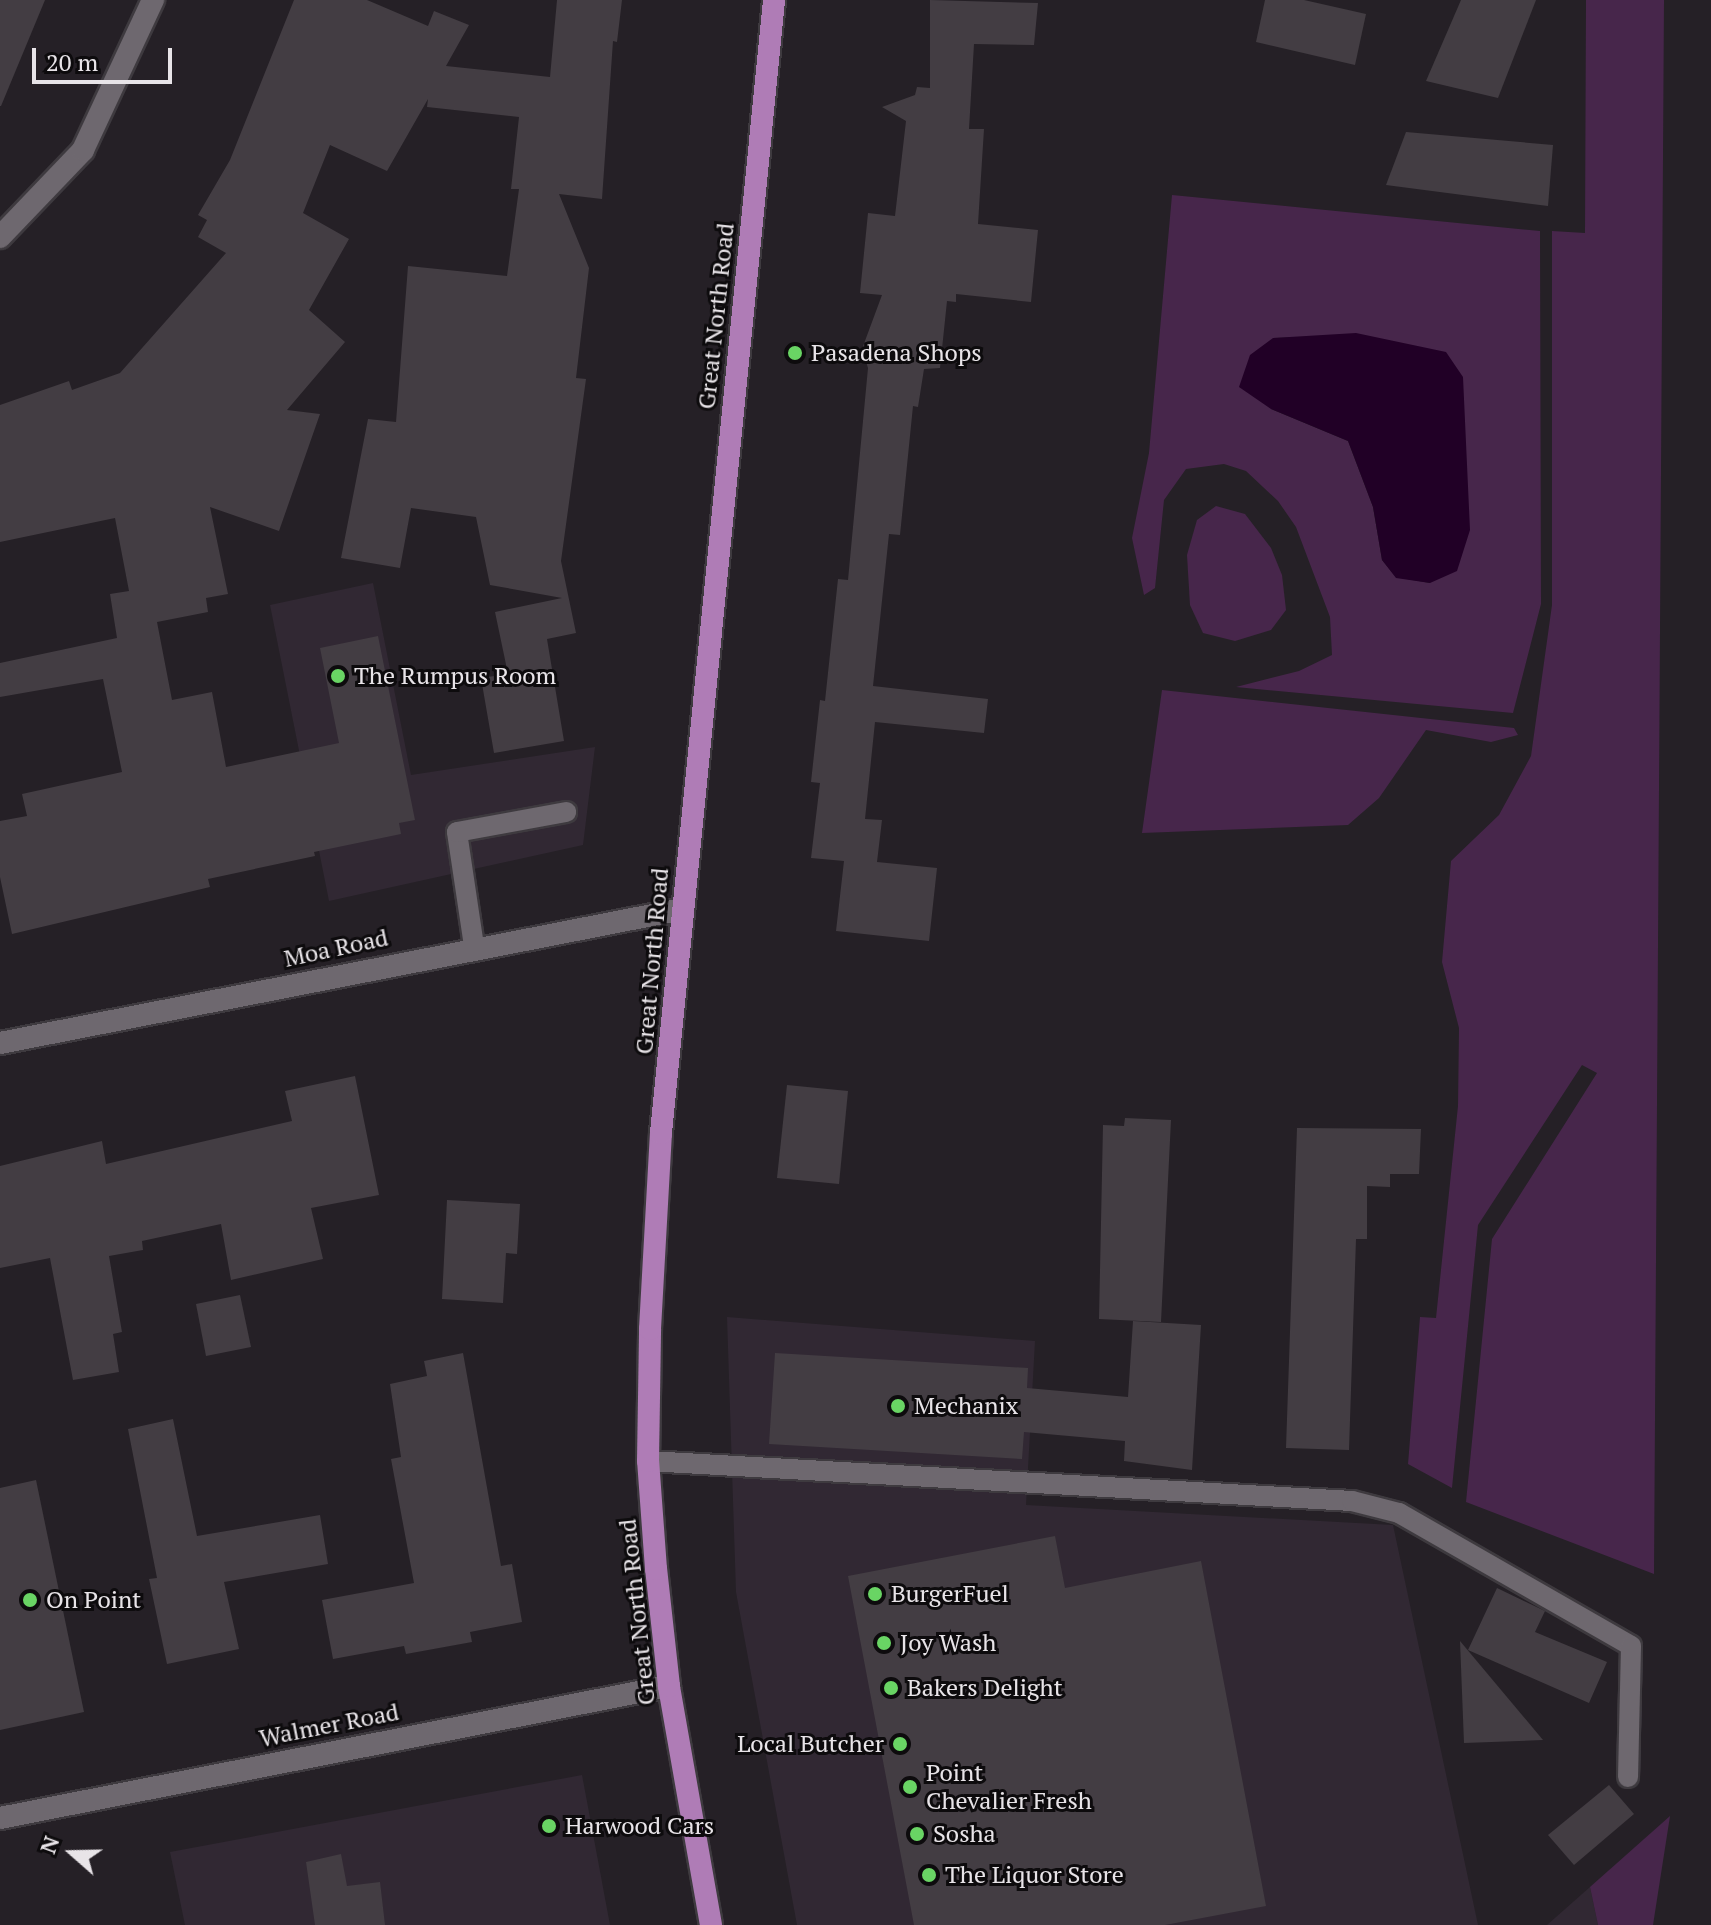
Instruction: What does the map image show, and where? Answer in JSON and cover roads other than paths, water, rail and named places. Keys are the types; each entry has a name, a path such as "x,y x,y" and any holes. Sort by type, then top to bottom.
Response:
{"main road":[{"name":"Great North Road","path":"711,1925 669,1686 648,1461 660,1148 774,0"}],"street":[{"path":"0,237 83,150 153,0"},
{"name":"Moa Road","path":"0,1043 474,946 683,909"},
{"name":"Walmer Road","path":"0,1818 669,1686"}],"lane":[{"path":"474,946 457,832 566,812"},
{"path":"648,1461 1352,1501 1399,1513 1631,1646 1628,1777"}],"place":[{"name":"Pasadena Shops","path":"795,353"},
{"name":"The Rumpus Room","path":"338,676"},
{"name":"Mechanix","path":"898,1406"},
{"name":"BurgerFuel","path":"875,1594"},
{"name":"On Point","path":"30,1600"},
{"name":"Joy Wash","path":"884,1643"},
{"name":"Bakers Delight","path":"891,1688"},
{"name":"Local Butcher","path":"900,1744"},
{"name":"Point Chevalier Fresh","path":"910,1787"},
{"name":"Harwood Cars","path":"549,1826"},
{"name":"Sosha","path":"917,1834"},
{"name":"The Liquor Store","path":"929,1875"}]}
